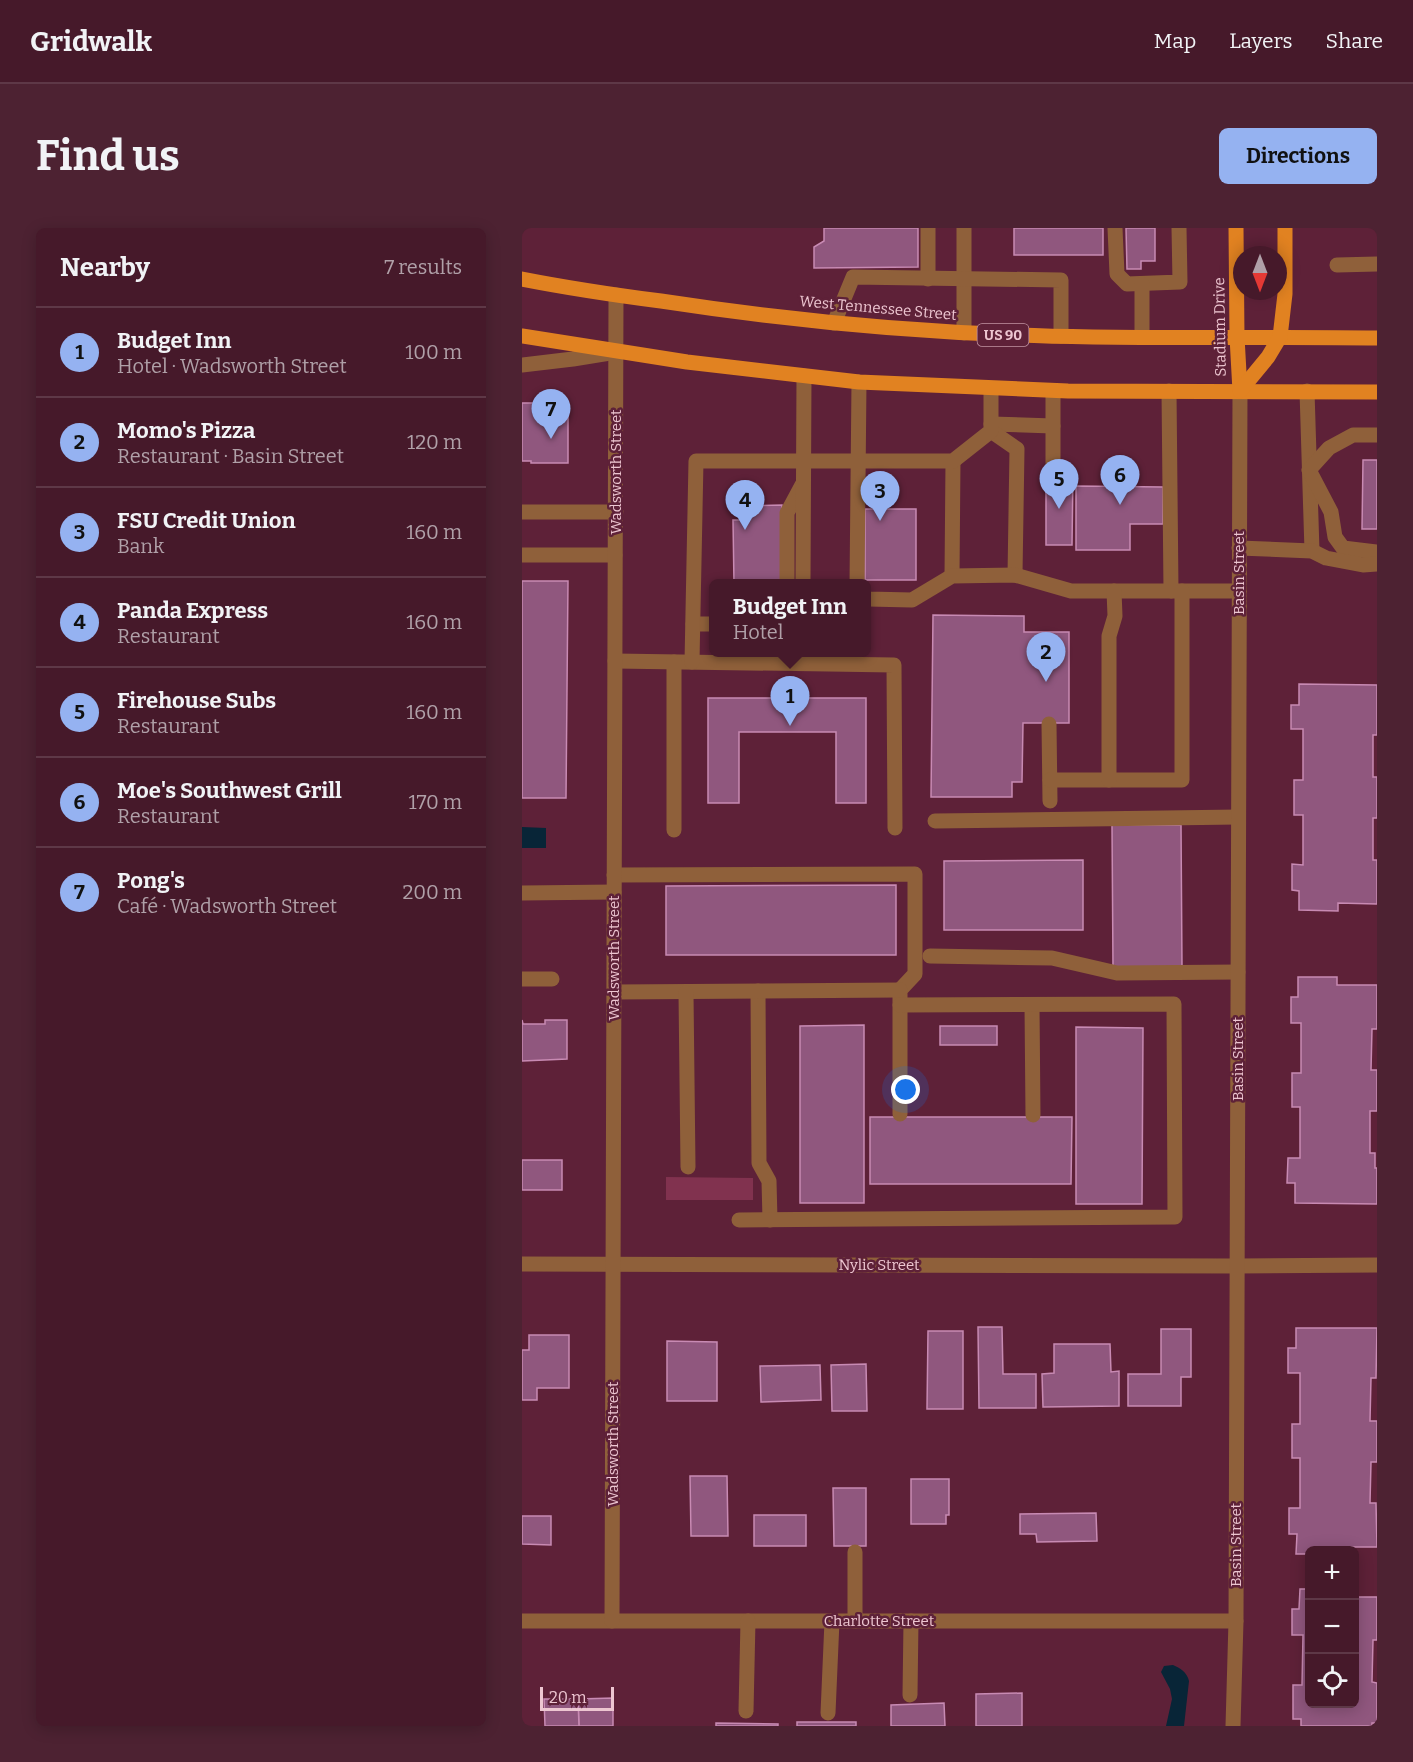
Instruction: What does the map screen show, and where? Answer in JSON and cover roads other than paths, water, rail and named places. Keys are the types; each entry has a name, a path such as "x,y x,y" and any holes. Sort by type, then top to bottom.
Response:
{"main road":[{"name":"Stadium Drive","path":"1236,228 1240,392"},
{"name":"Stadium Drive","path":"1240,392 1268,357 1280,337 1285,294 1285,228"},
{"name":"West Tennessee Street","path":"522,279 748,314 964,333 1142,337 1377,338"},
{"path":"522,336 718,366 859,382 1053,391 1377,392"}],"street":[{"path":"928,228 928,279"},
{"path":"964,228 964,333"},
{"path":"1115,228 1117,274 1127,284 1180,282 1179,228"},
{"path":"1337,264 1377,264"},
{"path":"834,323 854,277 1061,279 1061,336"},
{"path":"1142,284 1142,337"},
{"name":"Wadsworth Street","path":"612,1621 616,295"},
{"path":"522,365 616,352"},
{"path":"803,579 804,376"},
{"path":"857,579 859,382"},
{"path":"991,389 991,428"},
{"path":"1053,391 1053,463"},
{"path":"1050,780 1182,780 1169,392"},
{"name":"Basin Street","path":"1233,1726 1236,1621 1240,392"},
{"path":"1307,392 1312,551"},
{"path":"692,662 696,461 952,461 991,428 1053,426"},
{"path":"991,428 1017,449 1015,575"},
{"path":"1309,470 1329,448 1353,435 1377,435"},
{"path":"952,461 952,576"},
{"path":"1309,470 1331,512 1335,537 1342,548 1377,552"},
{"path":"787,579 787,513 803,484"},
{"path":"522,512 616,512"},
{"path":"1239,548 1312,551 1326,558 1363,565 1377,564"},
{"path":"522,555 615,555"},
{"path":"871,598 912,600 952,576 1015,575 1071,591 1239,591"},
{"path":"1109,780 1109,636 1114,616 1114,591"},
{"path":"693,624 709,624"},
{"path":"615,661 894,665 895,828"},
{"path":"674,662 674,830"},
{"path":"1049,724 1050,801"},
{"path":"935,821 1238,817"},
{"path":"614,875 915,874 915,974 900,998 900,1114"},
{"path":"522,893 614,892"},
{"path":"930,956 1052,958 1117,973 1238,972"},
{"path":"522,979 552,979"},
{"path":"758,991 759,1163 769,1181 770,1220"},
{"path":"614,992 758,991 1032,1005 1174,1004 1175,1218 739,1220"},
{"path":"686,993 688,1167"},
{"path":"1032,1005 1033,1115"},
{"name":"Nylic Street","path":"522,1264 1237,1266 1377,1264"},
{"path":"855,1552 855,1621"},
{"name":"Charlotte Street","path":"522,1621 1236,1621"},
{"path":"746,1711 748,1621"},
{"path":"828,1713 832,1621"},
{"path":"910,1695 911,1621"}],"water":[{"path":"522,827 546,828 546,848 522,848"},
{"path":"1173,1665 1185,1673 1189,1681 1184,1726 1166,1726 1172,1699 1170,1689 1161,1672 1164,1666"}],"place":[{"name":"Pong's","path":"551,439"},
{"name":"Moe's Southwest Grill","path":"1120,505"},
{"name":"Firehouse Subs","path":"1059,509"},
{"name":"FSU Credit Union","path":"880,521"},
{"name":"Panda Express","path":"745,530"},
{"name":"Momo's Pizza","path":"1046,682"},
{"name":"Budget Inn","path":"790,726"}]}
